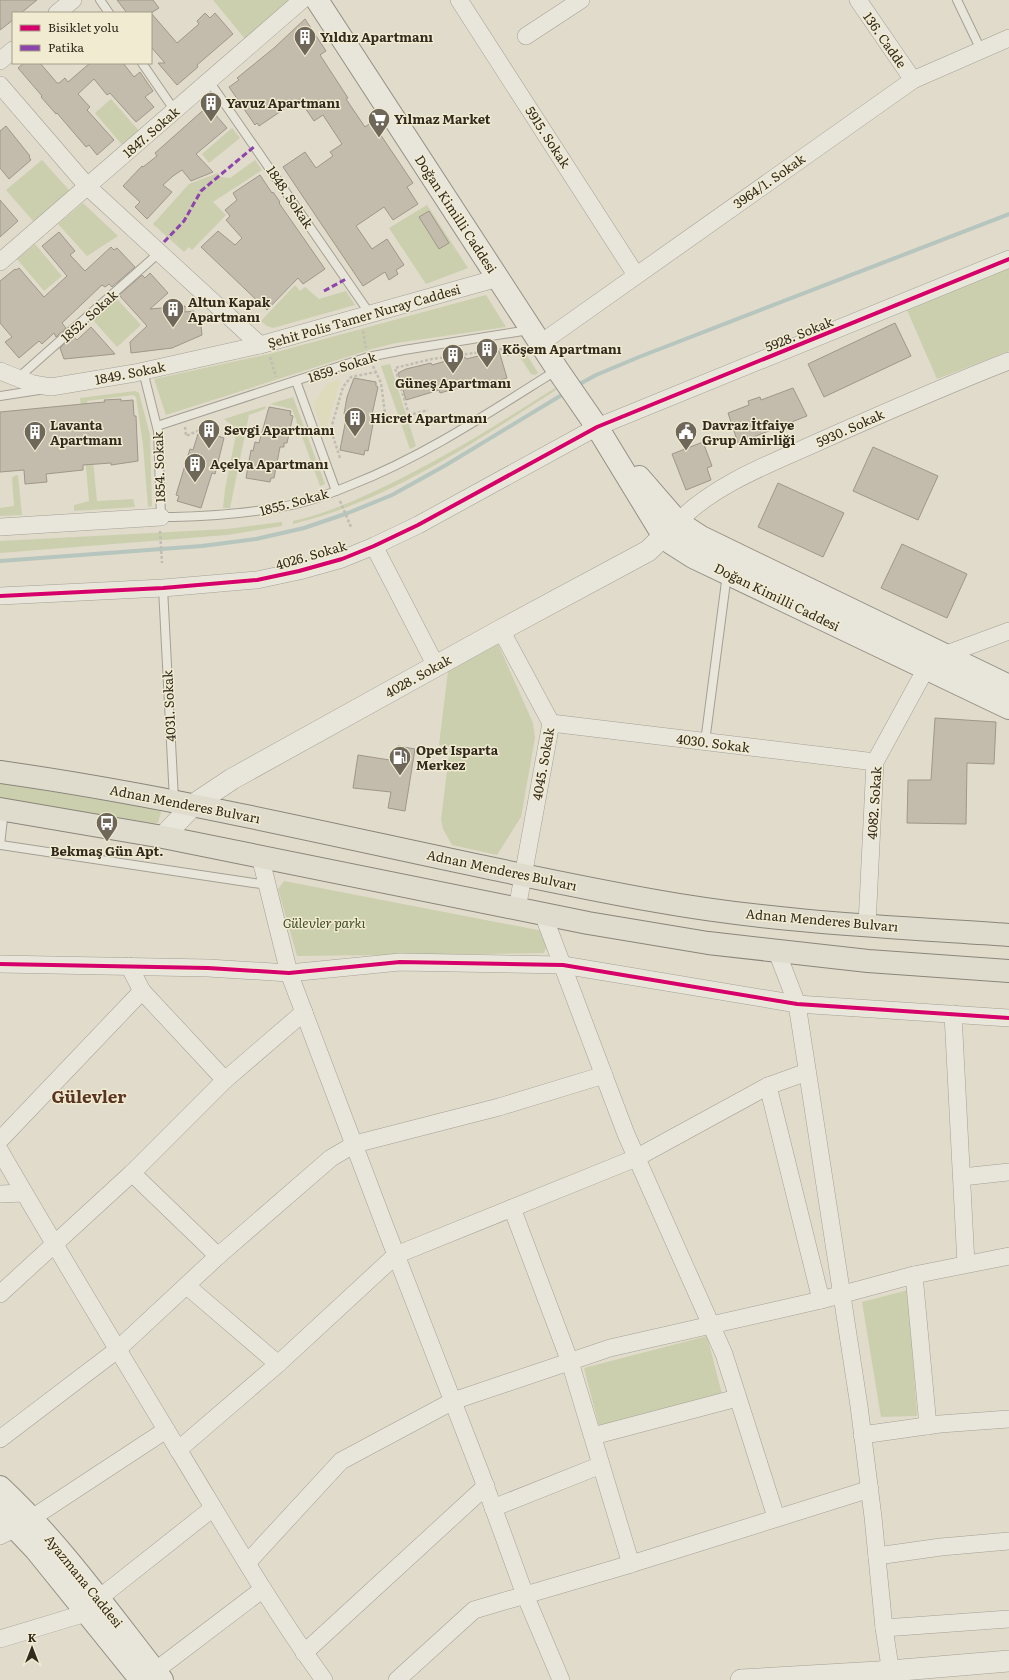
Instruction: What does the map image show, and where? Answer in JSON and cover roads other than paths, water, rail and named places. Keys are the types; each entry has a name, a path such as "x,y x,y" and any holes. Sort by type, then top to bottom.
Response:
{"main road":[{"name":"Doğan Kimilli Caddesi","path":"317,0 536,337 597,427 671,529 681,550 1009,708"},
{"name":"Doğan Kimilli Caddesi","path":"671,529 701,537 1009,686"},
{"name":"Adnan Menderes Bulvarı","path":"0,772 183,803 658,901 722,911 867,925 1009,935"},
{"path":"2,809 169,830 260,856 517,909 708,944 868,961 1009,971"},
{"name":"Ayazmana Caddesi","path":"0,1487 16,1527"},
{"name":"Ayazmana Caddesi","path":"0,1512 92,1606 153,1677"}],"street":[{"path":"58,12 73,0"},
{"name":"1847. Sokak","path":"0,262 302,0"},
{"name":"5915. Sokak","path":"460,0 636,275"},
{"path":"526,36 580,0"},
{"name":"136. Cadde","path":"858,0 913,80"},
{"name":"3964/1. Sokak","path":"536,337 636,275 913,80 1009,38"},
{"path":"0,61 12,51"},
{"name":"Şehit Polis Tamer Nuray Caddesi","path":"0,86 88,187 263,344 498,278"},
{"name":"5928. Sokak","path":"597,427 1009,259"},
{"name":"1849. Sokak","path":"0,371 33,384 51,387 143,371 263,344"},
{"name":"5930. Sokak","path":"671,529 700,502 745,477 921,397 1009,362"},
{"name":"4026. Sokak","path":"0,596 163,588 257,580 342,559 374,546 418,525 597,427"},
{"name":"1855. Sokak","path":"0,526 161,525"},
{"name":"4028. Sokak","path":"169,830 183,803 232,779 501,630 648,552 671,529"},
{"path":"374,546 436,666"},
{"name":"4045. Sokak","path":"501,630 551,723 517,909"},
{"path":"925,668 933,660 944,655 1009,631"},
{"name":"4082. Sokak","path":"867,925 876,762 925,668"},
{"name":"4030. Sokak","path":"551,723 876,762"},
{"path":"260,856 289,973 396,1255 486,1486 525,1595 561,1680"},
{"path":"543,914 636,1158 724,1354 776,1518"},
{"path":"777,952 797,1004 870,1489 884,1628 891,1675"},
{"path":"0,964 208,968 289,973 400,962 563,965 797,1004 1009,1018"},
{"path":"129,966 142,991 225,1080"},
{"path":"0,1140 142,991"},
{"path":"0,1294 132,1173 225,1080 304,1012"},
{"path":"953,1014 966,1264"},
{"path":"178,1450 278,1364 396,1255 636,1158 768,1086 807,1072"},
{"path":"0,1439 117,1350 218,1256 331,1158 355,1144 500,1106 604,1075"},
{"path":"768,1086 821,1300"},
{"path":"0,1151 53,1245 213,1508 263,1589 324,1680"},
{"path":"962,1177 1009,1172"},
{"path":"132,1173 218,1256"},
{"path":"0,1194 24,1193"},
{"path":"512,1208 570,1362 631,1564"},
{"path":"247,1563 341,1461 453,1401 610,1348 821,1300 914,1275 1009,1256"},
{"path":"914,1275 928,1426"},
{"path":"187,1286 278,1364"},
{"path":"592,1436 737,1398"},
{"path":"862,1435 928,1426 1009,1419"},
{"path":"16,1527 166,1430"},
{"path":"493,1508 601,1465"},
{"path":"304,1652 486,1486"},
{"path":"397,1680 474,1610 631,1564 870,1489"},
{"path":"0,1639 92,1606 213,1508"},
{"path":"877,1556 941,1547 1009,1541"},
{"path":"153,1677 263,1589"},
{"path":"884,1628 1009,1619"},
{"path":"742,1680 891,1675 1009,1661"}],"lane":[{"path":"100,0 108,12"},
{"path":"957,0 981,50"},
{"path":"143,64 175,111"},
{"name":"1848. Sokak","path":"209,81 365,316"},
{"name":"1852. Sokak","path":"18,379 160,252"},
{"name":"1859. Sokak","path":"157,426 368,357 404,350 536,337"},
{"name":"1855. Sokak","path":"161,525 212,516 258,512 300,503 336,491 401,463 445,440 558,370"},
{"name":"1854. Sokak","path":"143,371 157,426 161,525"},
{"path":"296,381 336,491"},
{"path":"0,396 51,387"},
{"path":"705,742 727,572"},
{"name":"4031. Sokak","path":"163,588 183,803"},
{"path":"2,809 0,845 267,885"}],"waterway":[{"path":"576,386 596,375 639,357 1009,214"},
{"path":"0,561 202,546 256,539 304,528 348,513 392,495 446,465 565,393"}],"place":[{"name":"Yıldız Apartmanı","path":"305,56"},
{"name":"Yavuz Apartmanı","path":"211,122"},
{"name":"Yılmaz Market","path":"379,138"},
{"name":"Altun Kapak Apartmanı","path":"173,328"},
{"name":"Köşem Apartmanı","path":"487,368"},
{"name":"Güneş Apartmanı","path":"453,374"},
{"name":"Hicret Apartmanı","path":"355,438"},
{"name":"Sevgi Apartmanı","path":"209,450"},
{"name":"Lavanta Apartmanı","path":"35,452"},
{"name":"Davraz İtfaiye Grup Amirliği","path":"686,452"},
{"name":"Açelya Apartmanı","path":"195,484"},
{"name":"Opet Isparta Merkez","path":"400,776"},
{"name":"Bekmaş Gün Apt.","path":"107,842"}],"district":[{"name":"Gülevler","path":"89,1097"}],"park label":[{"name":"Gülevler parkı","path":"324,923"}]}
